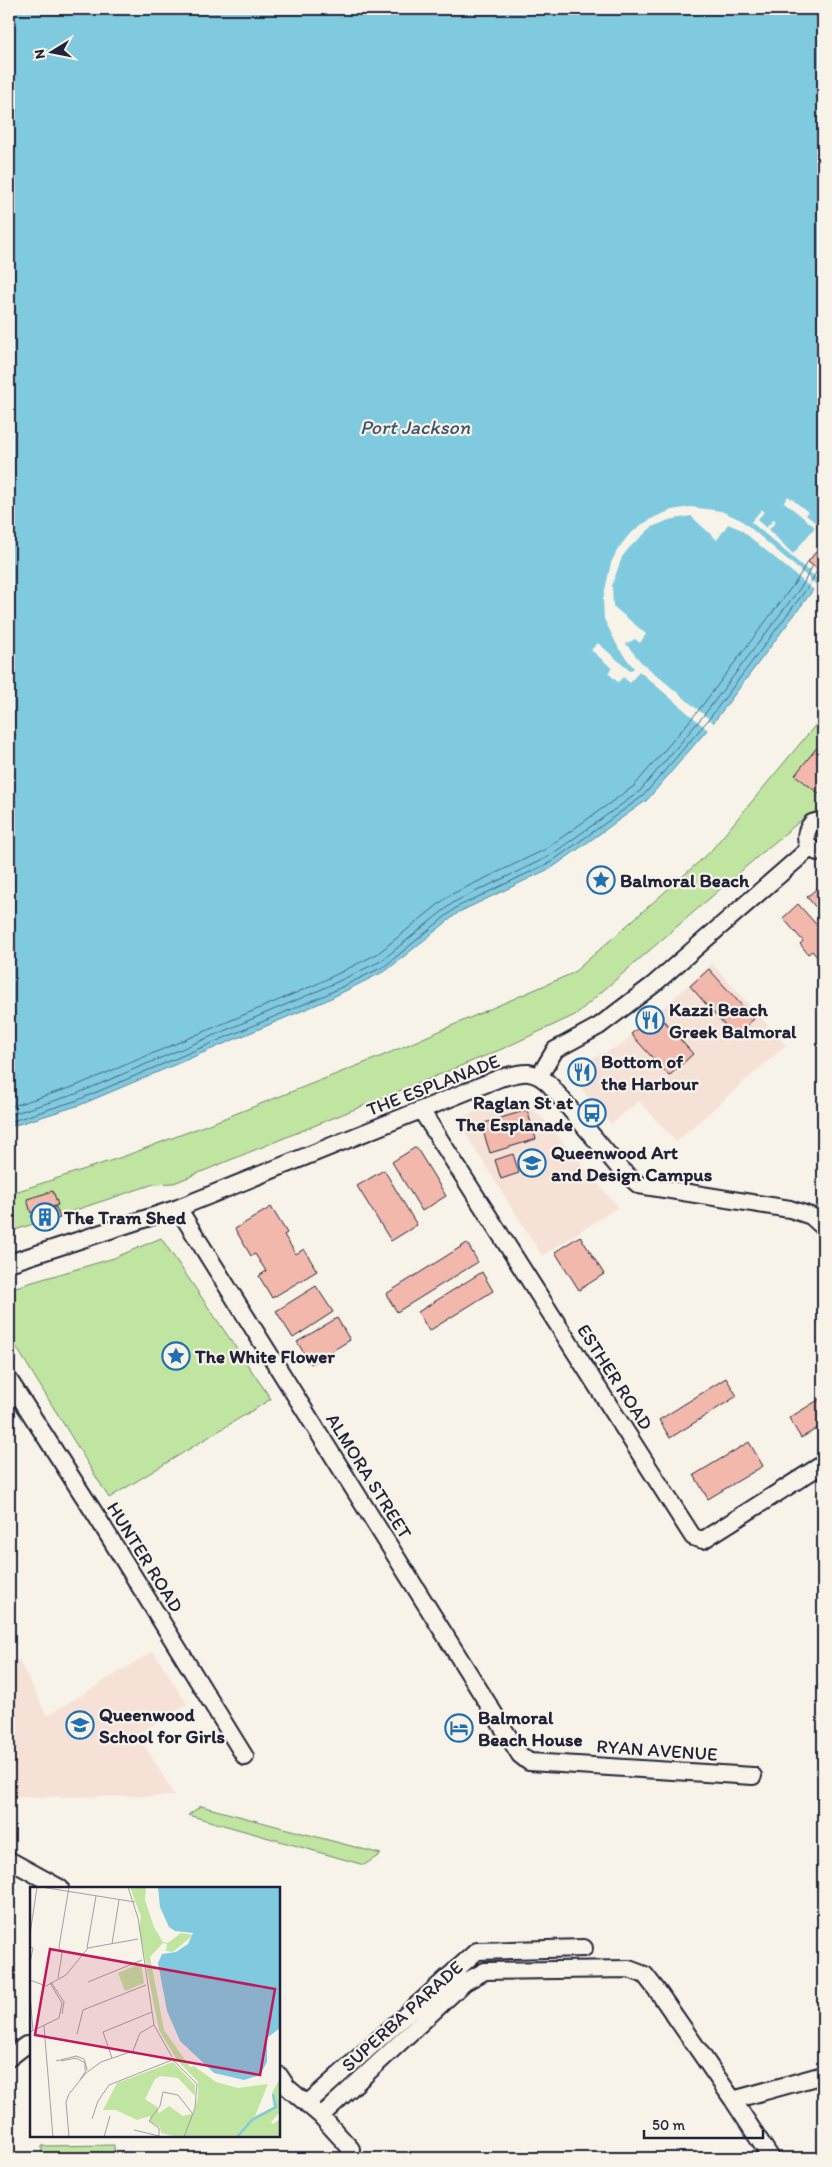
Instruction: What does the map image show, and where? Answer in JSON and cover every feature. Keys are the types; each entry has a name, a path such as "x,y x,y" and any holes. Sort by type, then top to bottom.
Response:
{"street":[{"path":"823,820 817,821 808,828 806,838 817,851 653,985 599,1026 555,1050 540,1075 621,1170 639,1185 790,1209 811,1216 823,1227"},
{"name":"THE ESPLANADE","path":"9,1263 178,1208 500,1078 524,1073 540,1075"},
{"name":"ESTHER ROAD","path":"421,1110 693,1537 703,1540 823,1464"},
{"name":"ALMORA STREET","path":"178,1208 514,1747 529,1762"},
{"name":"HUNTER ROAD","path":"9,1380 97,1517 245,1757"},
{"name":"RYAN AVENUE","path":"529,1762 753,1776"},
{"path":"9,1860 58,1887"},
{"name":"SUPERBA PARADE","path":"308,2102 477,1951 584,1948"},
{"name":"SUPERBA PARADE","path":"321,2116 465,1982 485,1971 629,1969 645,1975 733,2100"},
{"path":"9,2058 26,2044 30,2044"},
{"path":"771,2158 733,2100 823,2075"},
{"path":"280,2077 287,2087 308,2102 351,2149 349,2158"}],"shaded area":[{"path":"712,964 786,1045 676,1142 639,1101 611,1124 570,1075 570,1069 621,1045"},
{"name":"Queenwood Art and Design Campus","path":"517,1103 532,1109 544,1120 618,1207 542,1256 457,1120 492,1104"},
{"name":"Queenwood School for Girls","path":"153,1651 187,1704 138,1734 175,1796 9,1797 9,1664 19,1660 47,1716"}],"green space":[{"path":"823,716 823,808 806,816 575,1015 502,1049 174,1183 154,1184 9,1232 9,1194 125,1156 230,1116 382,1056 573,973 709,853"},
{"path":"161,1238 271,1399 109,1498 9,1335 9,1289 114,1258"},
{"path":"201,1806 381,1854 364,1865 188,1815"},
{"path":"114,2145 114,2158 42,2158 42,2146"}],"water":[{"name":"Port Jackson","path":"9,9 823,9 823,570 813,590 713,723 647,800 553,867 459,912 387,970 325,1001 80,1105 9,1127"}],"pier":[{"path":"788,496 808,512 806,515 817,524 819,522 823,526 823,543 808,561 823,574 820,581 751,522 762,509 764,512 757,520 766,528 774,519 776,521 769,530 793,554 815,527 784,502"},
{"path":"691,507 721,511 741,520 818,586 815,591 740,529 728,524 717,540 691,516 669,520 652,527 622,557 612,585 613,606 646,634 640,643 635,639 626,644 641,662 715,724 709,731 639,671 630,683 623,677 618,682 608,673 612,668 591,650 598,643 630,671 634,668 619,649 604,619 603,599 611,563 618,549 628,536 641,525 672,510"}],"building":[{"path":"823,543 823,574 808,562"},
{"path":"823,740 823,797 795,775"},
{"path":"823,883 823,916 807,897"},
{"path":"798,904 823,932 823,964 812,951 808,954 800,944 803,941 783,918"},
{"path":"709,969 754,1019 734,1036 690,986"},
{"path":"656,1012 693,1054 669,1076 631,1034"},
{"path":"527,1110 536,1139 490,1153 481,1124"},
{"path":"416,1147 446,1196 422,1211 392,1162"},
{"path":"513,1154 519,1173 501,1179 495,1160"},
{"path":"384,1170 417,1225 391,1241 357,1186"},
{"path":"53,1191 58,1205 31,1213 27,1199"},
{"name":"The Tram Shed","path":"56,1207 60,1218 35,1226 31,1216"},
{"path":"271,1207 287,1233 284,1235 296,1254 304,1249 317,1271 272,1298 259,1276 266,1271 255,1254 251,1256 235,1229"},
{"path":"580,1236 604,1274 579,1290 555,1252"},
{"path":"467,1243 478,1262 397,1312 386,1294"},
{"path":"482,1272 493,1291 429,1331 418,1312"},
{"path":"316,1286 333,1312 293,1338 276,1311"},
{"path":"337,1318 350,1340 311,1364 297,1342"},
{"path":"726,1378 737,1396 670,1438 659,1420"},
{"path":"823,1397 823,1425 801,1438 789,1418"},
{"path":"749,1442 763,1466 708,1499 694,1475"}],"place":[{"name":"Balmoral Beach","path":"601,880"},
{"name":"Kazzi Beach Greek Balmoral","path":"650,1020"},
{"name":"Bottom of the Harbour","path":"582,1072"},
{"name":"Raglan St at The Esplanade","path":"592,1113"},
{"name":"Queenwood Art and Design Campus","path":"532,1163"},
{"name":"The Tram Shed","path":"45,1217"},
{"name":"The White Flower","path":"176,1356"},
{"name":"Queenwood School for Girls","path":"80,1725"},
{"name":"Balmoral Beach House","path":"459,1728"}]}
